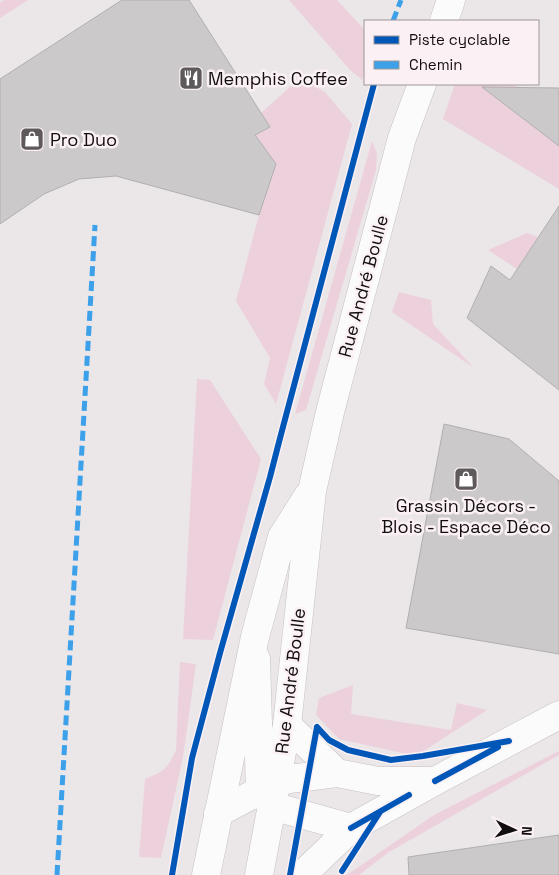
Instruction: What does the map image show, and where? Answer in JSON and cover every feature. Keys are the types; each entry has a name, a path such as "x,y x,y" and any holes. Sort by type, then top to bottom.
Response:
{"street":[{"path":"444,20 451,0"},
{"name":"Rue André Boulle","path":"259,875 269,793 287,725 312,491 330,412 402,138 422,85"},
{"name":"Rue André Boulle","path":"206,875 255,637 282,537 312,491"},
{"name":"Rue André Boulle","path":"255,637 269,793"},
{"path":"302,875 351,828 559,715"},
{"path":"287,725 337,773"},
{"path":"218,813 269,793 289,779 337,773 378,781 435,781"},
{"path":"269,793 351,828"}],"shaded area":[{"path":"4,0 28,0 0,18 0,3"},
{"path":"289,0 337,0 364,29 364,74 362,80 350,70"},
{"path":"309,83 325,92 352,124 276,404 264,384 270,358 236,301 259,215 276,164 255,135 270,127 261,113 290,87"},
{"path":"455,85 515,85 518,87 505,104 559,146 559,189 443,119"},
{"path":"372,141 377,153 376,170 306,410 295,414"},
{"path":"527,233 538,237 517,269 488,250"},
{"path":"399,292 431,300 433,324 474,368 392,312"},
{"path":"197,379 210,380 261,459 213,640 183,639"},
{"path":"180,662 196,664 183,757 161,858 139,857 145,779 164,769 176,750"},
{"path":"353,685 351,714 451,730 457,703 487,710 416,756 339,739 316,715 319,698"},
{"path":"559,751 559,755 389,852 359,875 347,875 434,815"}],"building":[{"path":"122,0 189,0 270,127 255,135 276,164 259,215 116,176 79,179 44,194 0,224 0,79"},
{"path":"482,87 559,88 559,146"},
{"path":"559,206 559,390 467,318 491,266 510,280"},
{"path":"444,424 509,439 559,481 559,654 406,628"},
{"path":"559,835 559,875 409,875 408,857"}],"marked path":[{"path":"393,20 401,0"},
{"path":"57,875 95,225"}],"cycle path":[{"path":"172,875 192,758 270,477 374,85"},
{"path":"317,727 329,740 348,750 391,760 509,741"},
{"path":"290,875 317,727"},
{"path":"435,781 498,747"},
{"path":"351,828 409,795"},
{"path":"342,871 380,812"}],"place":[{"name":"Memphis Coffee","path":"191,78"},
{"name":"Pro Duo","path":"32,139"},
{"name":"Grassin Décors - Blois - Espace Déco","path":"466,479"}]}
